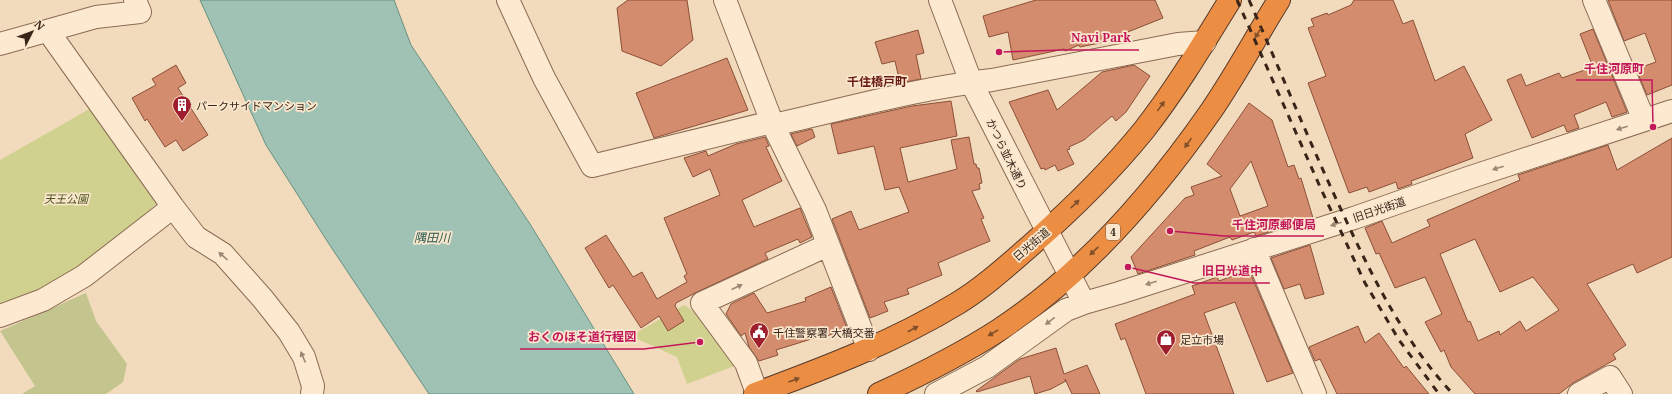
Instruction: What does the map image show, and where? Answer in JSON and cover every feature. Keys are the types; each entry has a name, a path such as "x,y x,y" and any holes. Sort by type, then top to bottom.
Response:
{"highway":[{"name":"日光街道","path":"756,394 830,367 912,330 960,302 1001,271 1047,231 1095,185 1144,130 1205,42 1230,0"},
{"name":"4","path":"879,394 937,365 1000,329 1070,274 1106,239 1142,200 1183,150 1212,109 1278,0"},
{"path":"805,394 830,367"}],"street":[{"path":"0,44 96,17 140,12 135,0"},
{"path":"508,0 544,78 592,166 772,124 971,82 992,80 1178,44 1205,42"},
{"path":"725,0 772,124 815,210 869,350"},
{"name":"かつら並木通り","path":"940,0 971,82 1084,303"},
{"path":"1594,0 1644,120"},
{"path":"50,30 53,38 196,237 222,254 263,299 289,332 304,356 313,386 312,394"},
{"name":"旧日光街道","path":"936,394 987,366 1066,310 1084,303 1124,292 1354,218 1468,178 1672,111"},
{"path":"0,316 43,300 84,276 172,205"},
{"path":"756,394 746,363 702,303 828,245"},
{"path":"1254,249 1315,394"},
{"path":"1579,394 1610,377 1621,394"}],"green space":[{"name":"天王公園","path":"93,107 157,194 156,204 100,256 46,291 0,308 0,160"},
{"path":"86,293 96,321 127,364 123,382 106,394 22,394 35,386 0,331"},
{"path":"684,305 697,314 737,365 687,384 677,357 631,336"}],"water":[{"name":"隅田川","path":"200,0 394,0 411,45 530,224 634,394 429,394 329,244 266,145"}],"building":[{"path":"628,0 687,0 693,40 661,66 622,51 617,8"},
{"path":"1036,0 1155,0 1163,18 1100,43 1080,47 1079,45 1065,51 1064,49 1013,60 1008,32 989,37 983,16"},
{"path":"1354,0 1393,0 1403,24 1413,20 1435,81 1464,66 1492,120 1465,134 1473,158 1411,181 1412,184 1398,189 1396,182 1369,192 1367,187 1349,193 1308,83 1326,76 1308,28 1314,26 1311,19 1327,13 1328,15 1351,5"},
{"path":"1608,0 1672,0 1672,85 1647,95 1636,69 1656,62 1645,33 1624,41"},
{"path":"1593,29 1627,112 1612,117 1606,102 1574,115 1579,128 1567,132 1564,125 1532,138 1507,80 1521,74 1526,86 1559,73 1562,78 1593,67 1580,34"},
{"path":"918,30 924,53 916,55 921,79 900,83 895,61 882,64 875,42"},
{"path":"727,58 748,110 654,138 636,93"},
{"path":"176,65 186,83 178,88 208,135 183,151 176,140 165,147 147,119 145,121 132,98 156,85 152,79"},
{"path":"1134,65 1150,76 1126,112 1116,121 1112,116 1084,140 1069,147 1070,149 1067,150 1074,164 1058,171 1055,165 1045,170 1044,168 1041,169 1009,102 1048,90 1057,110 1102,72"},
{"path":"951,101 957,136 900,148 908,182 957,169 951,140 969,137 974,164 976,164 977,168 979,168 982,183 979,184 980,189 972,191 984,218 981,219 990,241 938,263 942,275 907,289 909,294 884,302 888,311 870,318 832,219 851,211 859,230 909,212 899,187 885,190 874,146 838,154 831,124 912,106"},
{"path":"1249,103 1272,120 1288,167 1294,165 1299,179 1301,178 1313,218 1256,236 1254,232 1232,240 1230,237 1194,251 1195,255 1138,274 1131,257 1185,198 1194,195 1191,187 1222,176 1207,164","holes":["1251,161 1268,206 1240,216 1230,189"]},
{"path":"812,129 815,137 797,146 791,134"},
{"path":"765,137 769,146 766,147 782,181 742,200 754,227 800,208 812,237 800,243 798,239 765,253 768,259 676,303 675,306 684,321 668,331 659,316 641,328 613,285 609,288 585,248 606,235 633,277 642,272 657,299 687,282 684,276 687,274 664,218 720,195 710,169 693,177 684,158 706,151 708,156 736,144"},
{"path":"1672,138 1672,257 1637,273 1633,264 1587,284 1626,345 1613,354 1616,359 1573,383 1559,394 1475,394 1451,367 1444,350 1441,352 1425,322 1442,314 1425,277 1395,288 1379,253 1376,254 1365,228 1382,221 1392,243 1430,226 1427,220 1520,180 1518,175 1608,145 1617,170","holes":["1475,239 1500,292 1533,277 1559,310 1526,331 1520,321 1500,335 1499,331 1478,341 1470,321 1468,322 1440,254"]},
{"path":"1310,245 1324,294 1305,299 1300,284 1284,289 1271,258"},
{"path":"1249,270 1293,373 1267,382 1235,302 1204,313 1234,394 1146,394 1125,338 1121,340 1115,324 1195,294 1192,286 1217,277 1219,281"},
{"path":"831,287 847,328 822,338 821,336 776,350 778,355 759,361 749,347 745,333 741,336 726,314 731,304 754,293 767,313 806,301 805,298"},
{"path":"1358,326 1365,343 1379,333 1404,368 1406,366 1429,394 1337,394 1320,359 1315,361 1309,347"},
{"path":"1056,348 1064,374 1087,365 1100,394 1072,394 1066,381 1051,389 1035,394 1030,376 977,392 976,391 1020,359"}],"railway":[{"path":"1237,0 1321,189 1365,283 1399,340 1439,394"},
{"path":"1249,0 1327,178 1375,279 1402,328 1418,351 1453,394"}],"place":[{"name":"Navi Park","path":"999,52"},
{"name":"パークサイドマンション","path":"182,122"},
{"name":"千住河原町","path":"1653,127"},
{"name":"千住河原郵便局","path":"1170,231"},
{"name":"旧日光道中","path":"1128,267"},
{"name":"おくのほそ道行程図","path":"700,342"},
{"name":"千住警察署 大橋交番","path":"759,349"},
{"name":"足立市場","path":"1166,356"}],"district":[{"name":"千住橋戸町","path":"877,81"}]}
